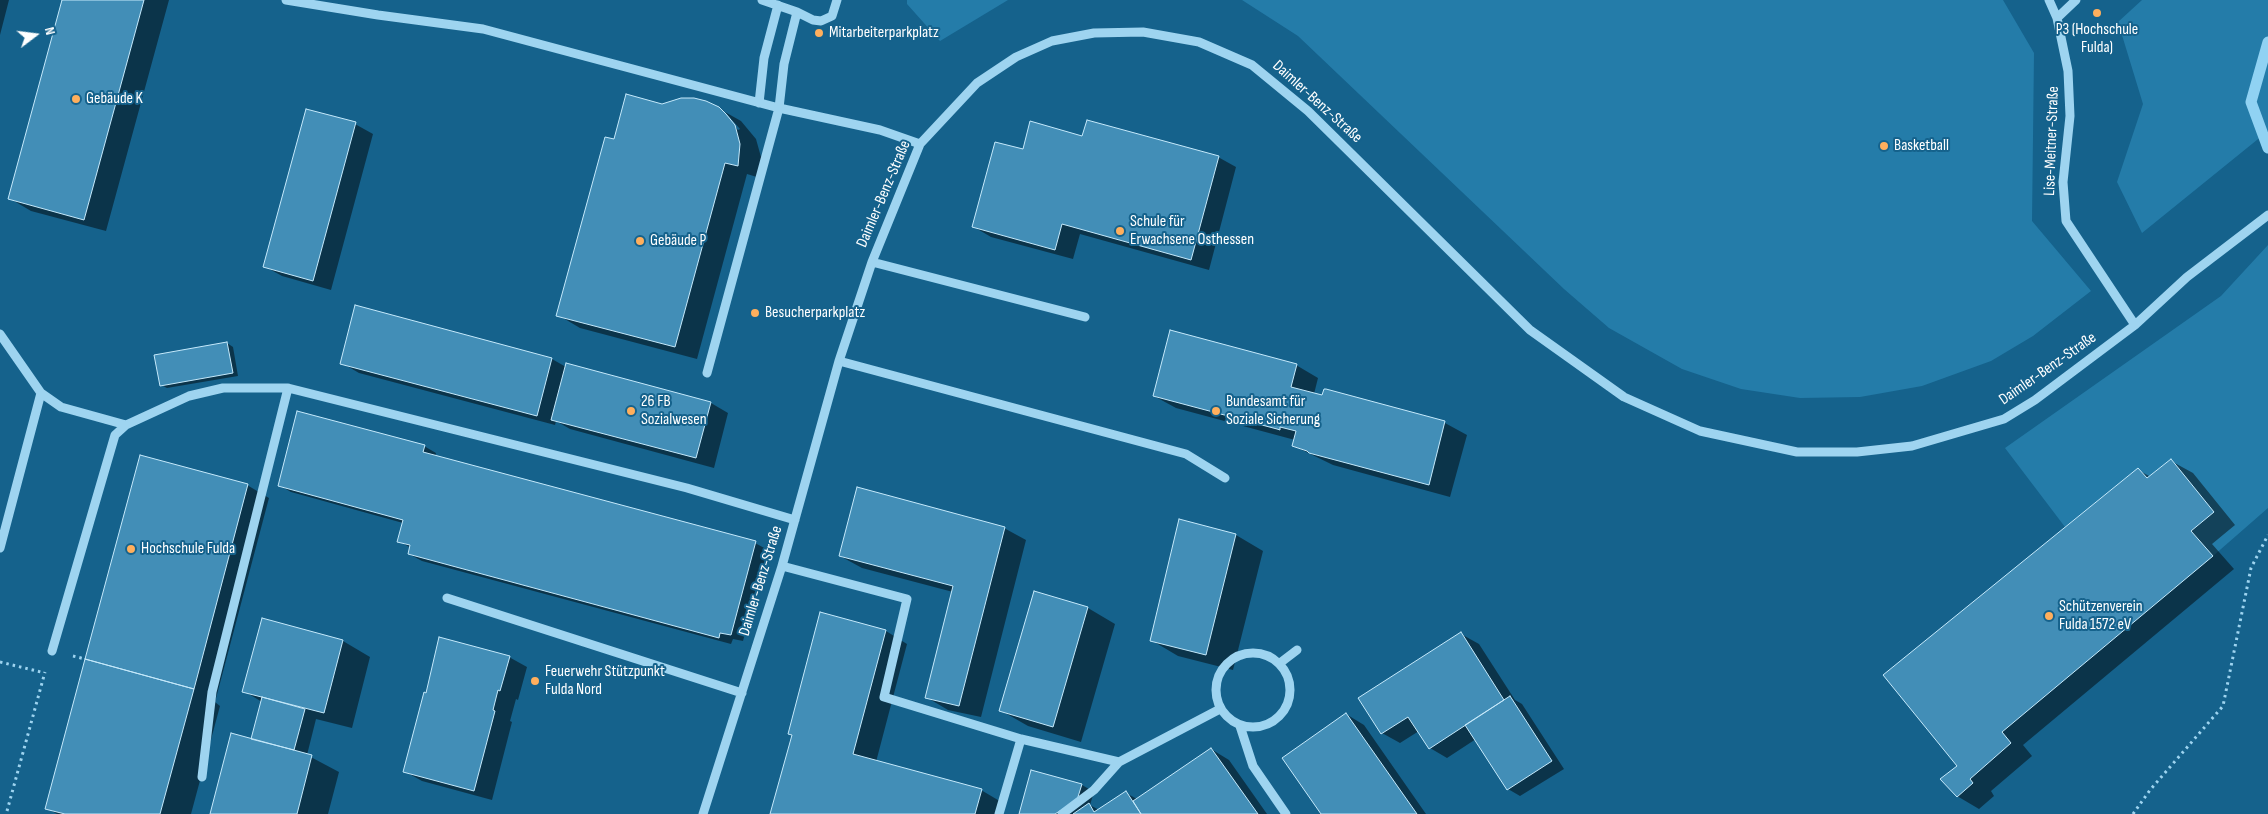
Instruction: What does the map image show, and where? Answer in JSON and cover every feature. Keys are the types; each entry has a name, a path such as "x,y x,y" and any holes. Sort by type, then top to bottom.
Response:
{"street":[{"path":"286,0 368,14 482,29 779,108 880,130 920,144"},
{"path":"762,0 797,12 812,20 821,21 832,16 836,0"},
{"name":"Lise-Meitner-Straße","path":"2049,0 2057,18 2068,71 2070,116 2063,182 2066,221 2135,325"},
{"path":"2057,18 2076,0"},
{"path":"760,103 764,58 778,5"},
{"path":"707,373 779,108 784,64 797,12"},
{"name":"Daimler-Benz-Straße","path":"703,814 782,566 839,361 872,262 920,144 977,83 1016,56 1052,41 1094,33 1143,32 1199,42 1252,65 1294,99 1530,330 1624,397 1700,431 1797,452 1857,452 1912,446 2004,419 2036,400 2135,325 2188,278 2268,215"},
{"path":"872,262 1086,317"},
{"path":"0,334 41,393 61,407 126,425"},
{"path":"839,361 1186,454 1225,478"},
{"path":"52,651 115,436 126,425 189,396 222,388 288,388 687,488 795,520"},
{"path":"202,777 212,692 288,388"},
{"path":"0,548 41,393"},
{"path":"782,566 907,600 884,697 1021,739 1119,762"},
{"path":"447,598 742,693"},
{"path":"1280,663 1297,650"},
{"path":"1257,653 1269,656 1280,663 1291,685 1290,698 1286,710 1277,720 1265,726 1253,728 1240,726 1229,719 1220,709 1216,696 1216,682 1222,670 1231,660 1244,654 1257,653"},
{"path":"1062,814 1094,790 1119,762 1220,709"},
{"path":"1240,726 1254,766 1286,814"},
{"path":"999,814 1021,739"}],"path":[{"path":"2133,814 2150,790 2223,706 2251,568 2268,535"},
{"path":"7,811 52,651 85,659"},
{"path":"0,662 45,673"}],"shaded area":[{"path":"907,0 1008,0 940,41 907,4"},
{"path":"1242,0 2003,0 2034,53 2032,221 2091,291 2033,336 1991,361 1922,386 1860,397 1800,398 1741,389 1682,369 1609,328 1564,289 1298,36"},
{"path":"2142,0 2268,0 2268,131 2142,233 2117,182 2143,104 2118,22"},
{"path":"2268,245 2268,508 2213,556 2191,531 2213,512 2171,459 2147,478 2138,468 2065,527 2005,448 2221,296"}],"building":[{"name":"Gebäude K","path":"62,0 144,0 84,220 8,199"},
{"name":"Gebäude P","path":"626,94 662,104 681,98 694,98 706,101 719,107 735,125 740,144 738,166 725,163 675,347 556,316 605,137 614,139"},
{"path":"306,109 356,122 313,281 263,267"},
{"path":"1087,120 1219,156 1191,260 1062,224 1055,250 972,227 995,142 1023,149 1030,121 1082,136"},
{"path":"355,305 552,358 537,416 340,364"},
{"path":"1170,330 1297,364 1291,387 1322,395 1324,389 1326,389 1445,421 1429,485 1309,453 1292,446 1296,431 1280,427 1280,430 1153,396"},
{"path":"227,342 233,373 160,386 154,355"},
{"name":"26 FB Sozialwesen","path":"566,363 711,402 696,458 551,420"},
{"path":"297,411 425,445 423,452 756,541 731,635 720,633 719,638 408,554 410,545 397,542 403,520 278,486"},
{"path":"140,455 248,484 194,689 85,659"},
{"name":"Schützenverein Fulda 1572 eV","path":"2171,459 2214,512 2191,531 2213,556 2002,732 2011,743 1970,779 1973,783 1957,797 1940,779 1957,766 1883,675 2138,468 2147,478"},
{"path":"857,487 1005,527 959,706 925,698 953,586 839,556"},
{"path":"1179,519 1236,534 1206,655 1150,641"},
{"path":"1034,591 1088,607 1053,727 999,711"},
{"path":"820,612 886,630 853,754 982,789 975,814 770,814 792,735 788,734"},
{"path":"262,618 343,640 324,713 242,692"},
{"path":"1461,632 1504,700 1429,749 1408,717 1381,734 1358,698"},
{"path":"439,637 510,656 500,691 498,690 493,710 495,711 474,791 403,772 424,692 426,693"},
{"path":"85,659 194,689 160,814 65,814 45,809"},
{"path":"1510,696 1552,761 1507,790 1465,725"},
{"path":"262,697 305,709 294,750 251,739"},
{"path":"1346,713 1417,814 1321,814 1282,758"},
{"path":"231,733 312,755 297,814 210,814"},
{"path":"1211,748 1258,814 1141,814 1133,801"},
{"path":"1031,770 1082,784 1077,800 1055,814 1019,814"},
{"path":"1126,791 1141,814 1073,814 1089,803 1094,812"}],"waterway":[{"path":"2268,42 2251,102 2268,148"}],"place":[{"name":"P3 (Hochschule Fulda)","path":"2097,13"},
{"name":"Mitarbeiterparkplatz","path":"819,33"},
{"name":"Gebäude K","path":"76,99"},
{"name":"Basketball","path":"1884,146"},
{"name":"Schule für Erwachsene Osthessen","path":"1120,231"},
{"name":"Gebäude P","path":"640,241"},
{"name":"Besucherparkplatz","path":"755,313"},
{"name":"26 FB Sozialwesen","path":"631,411"},
{"name":"Bundesamt für Soziale Sicherung","path":"1216,411"},
{"name":"Hochschule Fulda","path":"131,549"},
{"name":"Schützenverein Fulda 1572 eV","path":"2049,616"},
{"name":"Feuerwehr Stützpunkt Fulda Nord","path":"535,681"}]}
